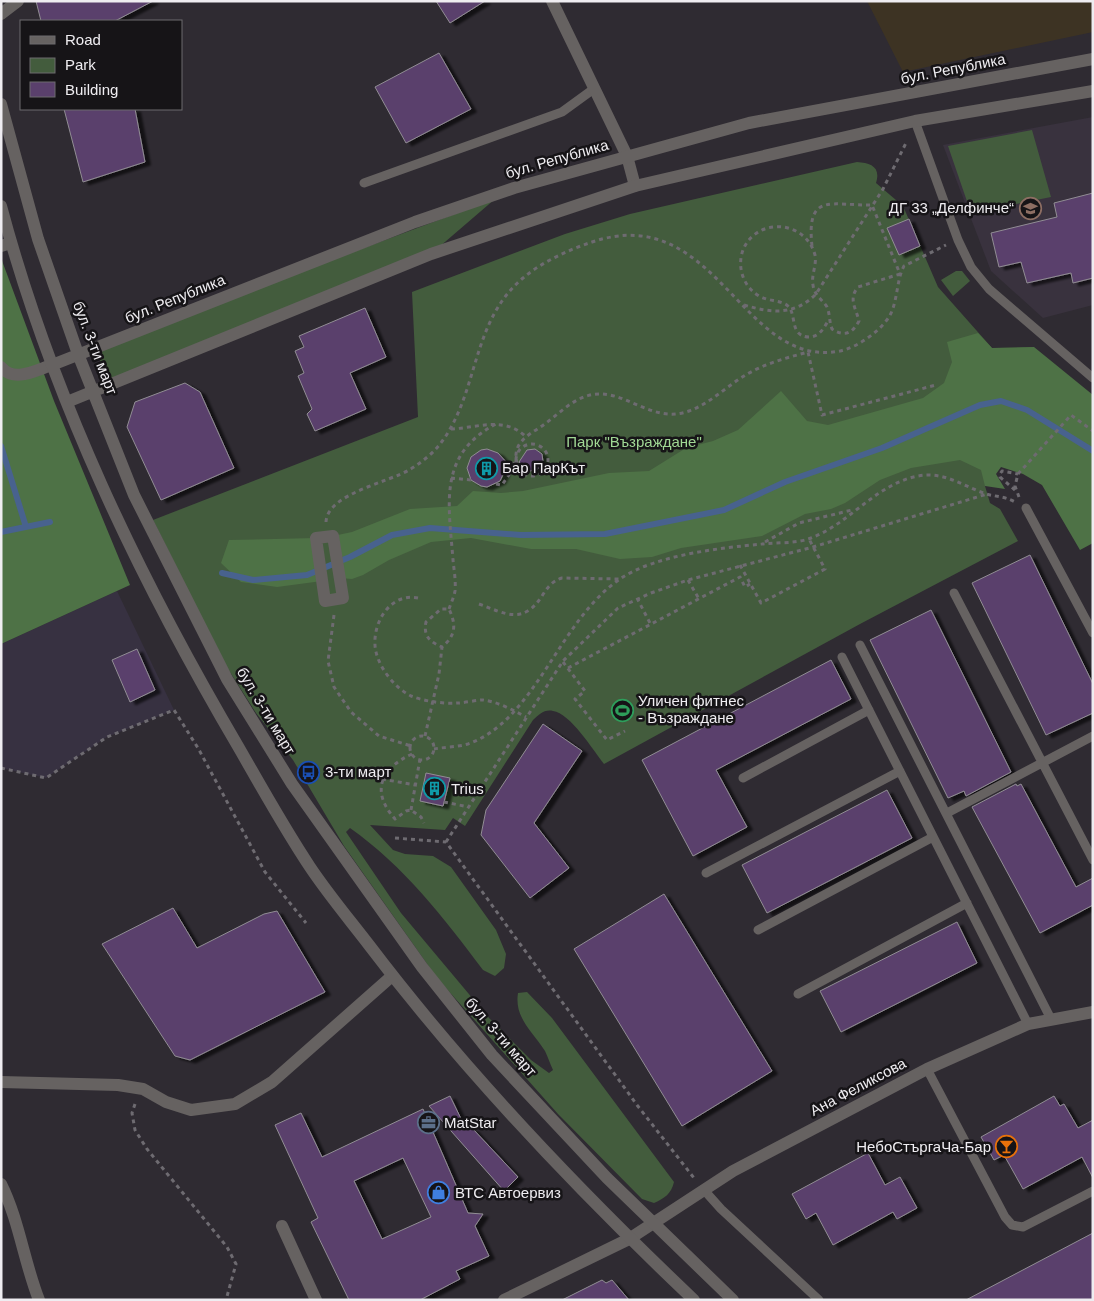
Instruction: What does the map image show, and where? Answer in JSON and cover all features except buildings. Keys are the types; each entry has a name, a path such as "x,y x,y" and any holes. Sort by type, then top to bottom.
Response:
{"street":[{"path":"1,14 18,1"},
{"path":"552,1 627,156 635,186"},
{"name":"бул. Република","path":"1,366 12,375 21,375 52,365 415,222 514,188 627,156 749,123 1093,59"},
{"path":"67,402 431,254 635,186 914,121 1093,91"},
{"name":"бул. 3-ти март","path":"1,104 38,239 78,354 94,390 134,495 184,598 227,679 292,784 422,967 492,1055 652,1222 733,1300"},
{"path":"1,206 6,245 67,402 121,526 211,700 310,868 392,976 470,1071 629,1239 694,1300"},
{"path":"325,537 333,536 343,598 334,599"},
{"path":"1,1082 118,1085 143,1089 166,1102 191,1110 235,1104 272,1082 392,976"},
{"name":"Ана Феликсова","path":"504,1300 629,1239 652,1222 733,1171 927,1069 1028,1024 1093,1012"},
{"path":"1,1184 8,1198 27,1270 39,1300"},
{"path":"282,1226 316,1300"}],"lane":[{"path":"364,183 562,112 595,88"},
{"path":"914,121 958,240 971,267 990,289 1093,378"},
{"path":"1026,508 1093,633"},
{"path":"954,592 1093,860"},
{"path":"860,645 1051,1019"},
{"path":"842,657 1028,1024"},
{"path":"743,778 869,710"},
{"path":"947,814 1093,736"},
{"path":"706,873 900,771"},
{"path":"758,930 933,837"},
{"path":"798,994 967,903"},
{"path":"927,1069 1005,1217 1012,1225 1023,1227 1093,1191"},
{"path":"704,1190 721,1209 819,1300"}],"path":[{"path":"744,304 772,312 791,310 810,301 872,205 903,152 914,121"},
{"path":"872,205 834,203 819,207 812,215 810,223 815,256 813,286 816,294 826,306 828,321 832,329 840,334 848,333 855,328 859,321 852,301 853,293 858,287 900,274"},
{"path":"872,205 900,274"},
{"path":"812,246 799,233 782,226 767,227 754,235 744,248 740,261 742,275 749,288 768,301 784,303 791,310 793,325 798,332 806,337 813,337 820,333 828,321"},
{"path":"325,537 326,516 338,502 353,493 409,470 434,451 451,429 493,312 507,293 524,277 576,247 611,235 646,235 676,246 702,265 788,344 808,352 825,354 850,349 871,336 890,316 900,274 904,266 923,254 958,240"},
{"path":"808,352 822,415 936,385"},
{"path":"496,484 502,485 517,462 519,452 527,445 542,447 548,456 547,466 535,476 521,471 517,462 515,455 517,447 525,436 573,402 591,395 609,394 653,412 668,415 689,412 746,375 808,352"},
{"path":"1018,474 1002,470 1000,474 1002,480 1015,489 1018,474 1071,415 1093,431"},
{"path":"451,429 496,424 517,429 525,436"},
{"path":"425,736 434,701 442,647 451,639 455,629 449,609 455,590 448,494 451,478 460,458 474,440 496,424"},
{"path":"505,464 517,462"},
{"path":"434,748 466,744 485,736 499,726 514,711 562,642 601,596 620,579 642,568 674,558 762,544 809,539 834,526 856,508 896,483 919,476 942,476 961,481 987,494"},
{"path":"451,478 471,480"},
{"path":"446,842 563,662 611,614 637,598 688,580 813,547 987,494 1003,495 1026,508"},
{"path":"762,544 799,523 856,508"},
{"path":"740,565 761,603 825,569 809,539"},
{"path":"479,604 517,616 527,613 537,604 554,580 562,578 620,579"},
{"path":"568,668 740,578 745,587 750,584"},
{"path":"688,580 699,599"},
{"path":"418,598 409,596 399,599 388,607 377,625 375,652 388,677 411,696 455,703 482,700 496,703 526,717"},
{"path":"637,598 651,625"},
{"path":"334,599 334,618 328,662 334,687 350,712 379,736 411,746"},
{"path":"442,647 431,642 424,630 426,622 434,614 441,610 449,609"},
{"path":"563,662 586,691 575,699 607,740 625,731"},
{"path":"1,768 46,778 107,737 174,710 198,748 265,872 306,923"},
{"path":"425,736 433,742 434,748 428,758 420,759 412,754 411,746 418,737 425,736"},
{"path":"411,810 406,811 395,819 384,803 381,790 382,779 386,770 395,761 412,754"},
{"path":"411,810 420,759"},
{"path":"382,779 416,786"},
{"path":"444,802 469,807"},
{"path":"411,810 421,818 424,824"},
{"path":"396,838 446,842 637,1105 704,1190"},
{"path":"143,1089 132,1113 135,1130 146,1149 227,1247 236,1264 226,1300"}],"shaded area":[{"path":"867,1 1093,1 1093,32 903,72"},
{"name":"ДГ 33 „Делфинче“","path":"1093,117 1093,305 1043,318 991,271 943,145"},
{"path":"117,591 174,710 107,737 46,778 1,768 1,644"}],"green space":[{"path":"1032,130 1051,197 971,213 948,146"},
{"name":"Парк \"Възраждане\"","path":"857,162 867,163 874,167 877,173 876,183 903,206 938,287 992,348 1034,347 985,486 990,503 1000,509 1018,541 860,624 604,764 581,733 567,718 553,711 542,713 533,720 465,826 453,818 445,830 370,825 393,850 405,854 433,856 451,867 496,930 506,954 504,968 495,976 483,970 438,912 406,876 370,843 350,828 346,832 401,913 489,1018 531,1060 549,1073 553,1070 545,1051 526,1024 519,1010 518,993 527,992 552,1018 674,1182 667,1195 654,1203 642,1199 558,1114 437,978 344,846 293,760 256,713 223,661 153,520 418,417 412,292 565,234 630,214"},
{"path":"495,199 431,254 108,384 96,348"},
{"path":"1,258 54,401 130,585 1,644"},
{"path":"956,271 962,271 970,281 953,296 941,280"},
{"path":"978,333 992,348 1034,347 1093,395 1093,543 1080,550 1042,485 1023,474 1001,467 996,474 1005,489 985,486 981,470 960,460 911,468 880,480 845,503 831,509 805,514 762,536 681,548 652,557 620,559 576,549 531,549 471,538 431,542 389,560 363,575 352,579 340,578 333,536 352,532 410,509 457,506 473,491 501,493 523,491 609,473 649,471 686,448 713,441 738,430 781,391 807,421 828,425 923,398 944,383 952,362 947,342"},
{"path":"316,538 322,581 277,587 241,582 221,563 229,540"}],"waterway":[{"path":"222,573 253,580 307,575 350,557 392,535 430,528 521,535 605,534 724,510 785,482 882,448 980,405 1001,401 1027,410 1093,451"},
{"path":"1,446 26,527"},
{"path":"1,532 50,522"}],"place":[{"name":"ДГ 33 „Делфинче“","path":"1030,208"},
{"name":"Бар ПарКът","path":"486,468"},
{"name":"Уличен фитнес - Възраждане","path":"622,710"},
{"name":"3-ти март","path":"309,772"},
{"name":"Trius","path":"435,789"},
{"name":"MatStar","path":"428,1123"},
{"name":"НебоСтъргаЧа-Бар","path":"1007,1147"},
{"name":"ВТС Автоервиз","path":"439,1193"}]}
